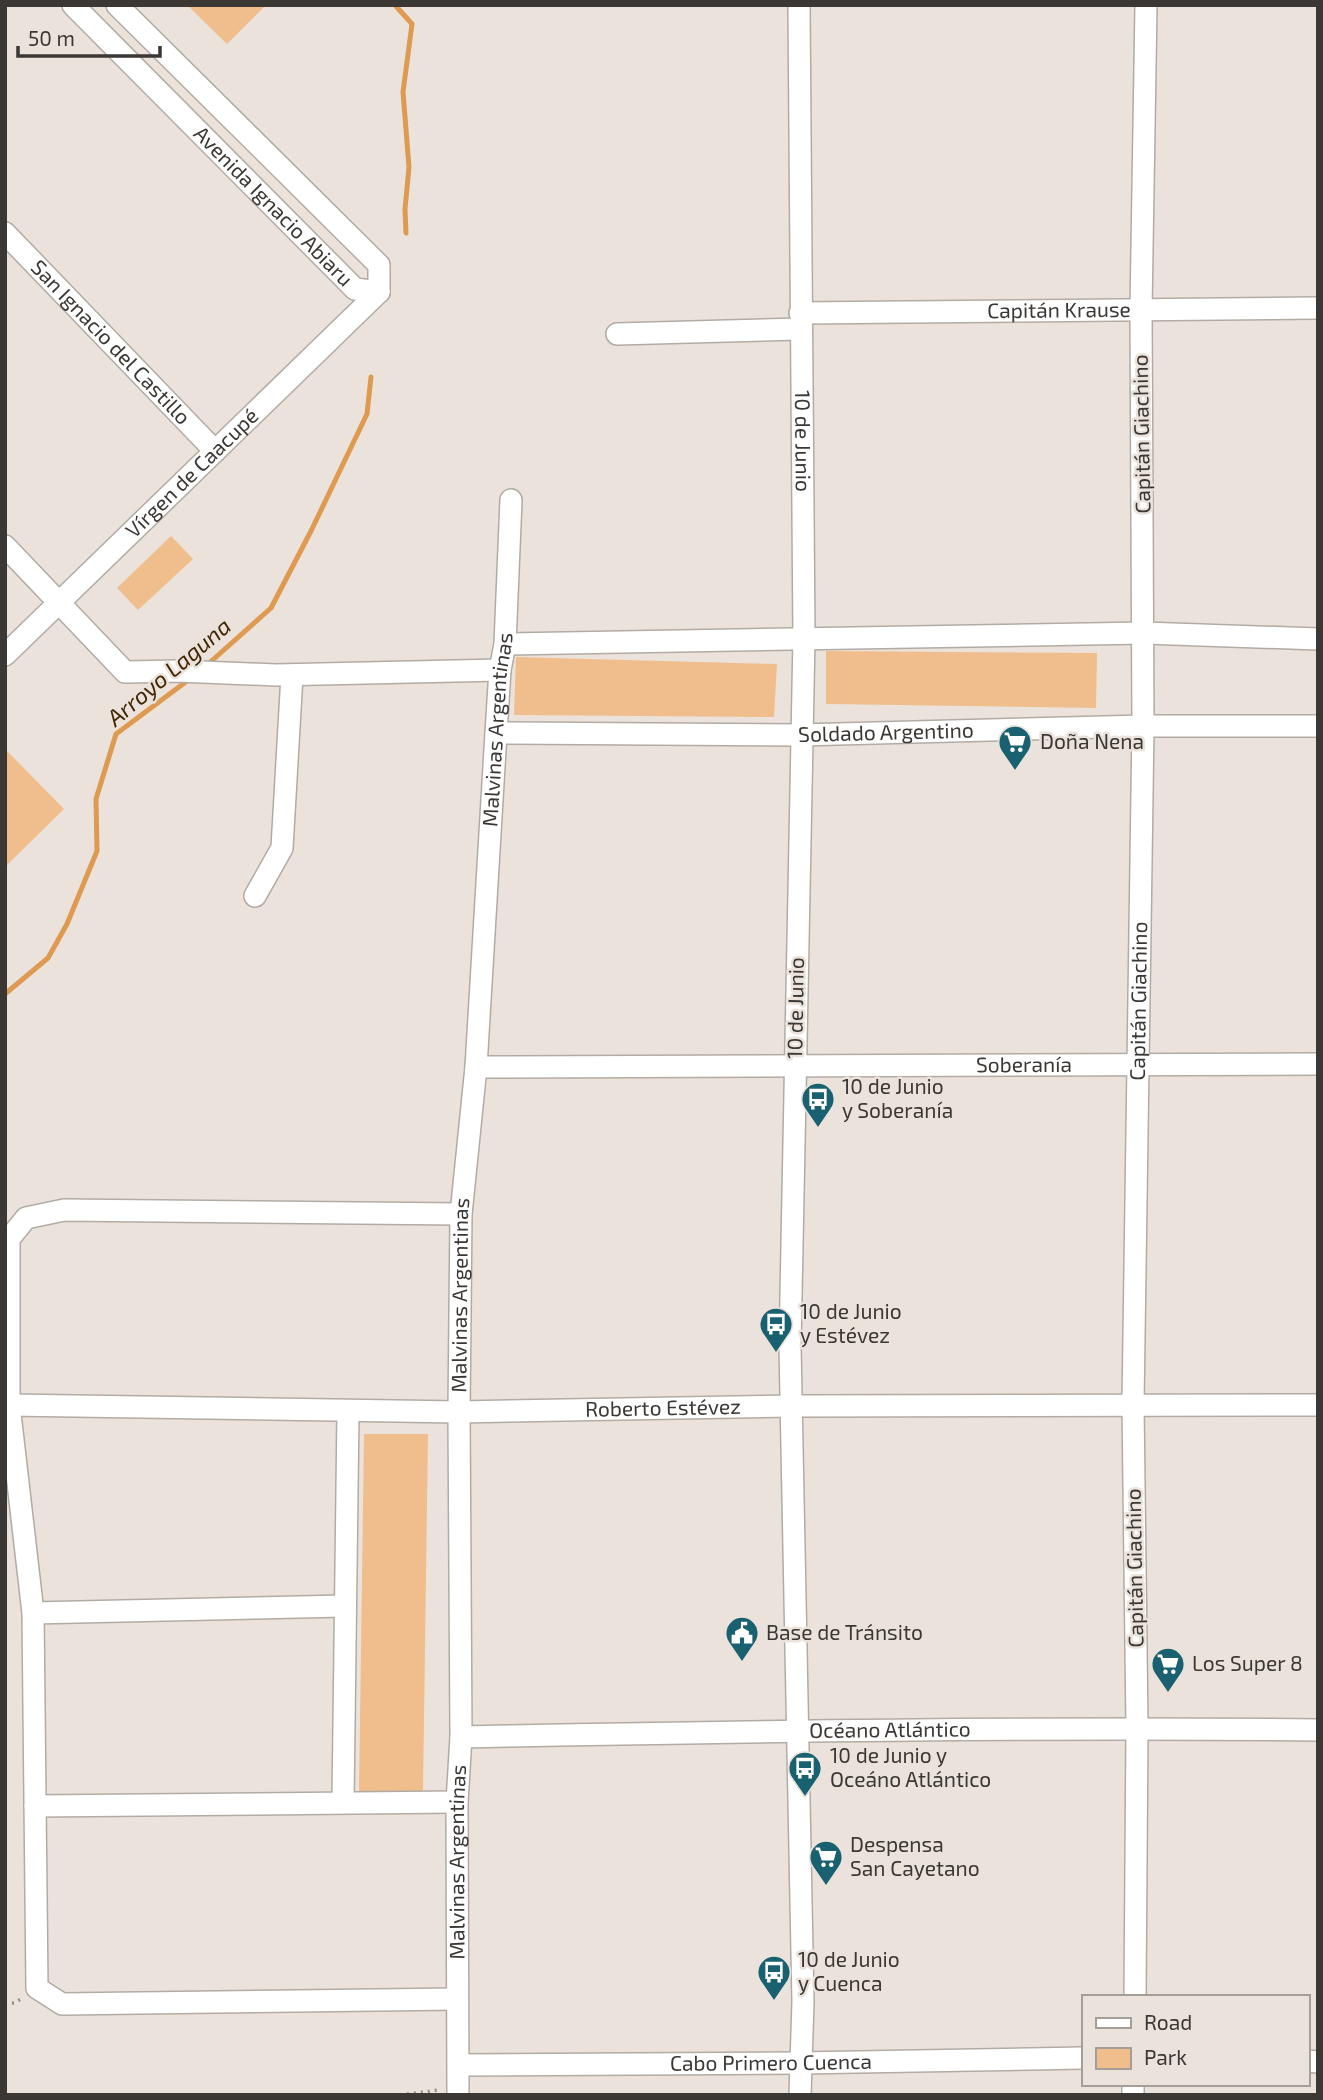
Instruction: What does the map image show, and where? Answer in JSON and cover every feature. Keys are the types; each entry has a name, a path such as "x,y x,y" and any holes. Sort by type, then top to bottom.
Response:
{"street":[{"name":"Avenida Ignacio Abiaru","path":"73,5 355,289 379,292 379,265 117,5"},
{"name":"10 de Junio","path":"799,5 804,638 800,735 791,1406 803,2002 800,2095"},
{"name":"Capitán Giachino","path":"1135,1995 1137,1728 1133,1404 1144,633 1140,310 1146,5"},
{"name":"San Ignacio del Castillo","path":"5,233 215,452"},
{"name":"Vírgen de Caacupé","path":"5,655 379,292"},
{"name":"Capitán Krause","path":"617,334 800,321 1140,310 1318,308"},
{"name":"Malvinas Argentinas","path":"458,2091 461,1214 476,1068 500,670 505,644 511,500"},
{"path":"5,546 125,672 284,675 500,670"},
{"path":"505,644 1144,633 1318,639"},
{"path":"255,896 282,848 284,675"},
{"name":"Soldado Argentino","path":"496,733 800,735 1143,726 1318,726"},
{"name":"Soberanía","path":"476,1068 1318,1064"},
{"path":"457,1999 62,2004 37,1988 33,1613 9,1405 9,1239 26,1218 64,1210 461,1214"},
{"name":"Roberto Estévez","path":"9,1405 459,1412 791,1406 1318,1405"},
{"path":"343,1802 348,1412"},
{"path":"33,1613 344,1606"},
{"name":"Océano Atlántico","path":"461,1737 799,1730 1318,1730"},
{"path":"35,1806 457,1802"},
{"name":"Cabo Primero Cuenca","path":"459,2065 800,2063 1082,2057"}],"path":[{"path":"400,2095 458,2091"}],"green space":[{"path":"187,5 266,5 227,44"},
{"path":"171,536 193,559 138,610 117,588"},
{"path":"826,651 1097,653 1096,708 826,704"},
{"path":"516,657 777,664 774,717 514,715"},
{"path":"5,749 64,809 5,867"},
{"path":"364,1434 428,1434 423,1791 359,1791"}],"waterway":[{"name":"Arroyo Laguna","path":"395,5 412,24 403,92 409,167 406,233"},
{"name":"Arroyo Laguna","path":"207,665 271,608 367,414 371,377"},
{"name":"Arroyo Laguna","path":"5,994 48,958 67,924 97,851 96,799 116,734 191,678"}],"place":[{"name":"Doña Nena","path":"1015,772"},
{"name":"10 de Junio y Soberanía","path":"818,1129"},
{"name":"10 de Junio y Estévez","path":"776,1354"},
{"name":"Base de Tránsito","path":"742,1663"},
{"name":"Los Super 8","path":"1168,1694"},
{"name":"10 de Junio y Oceáno Atlántico","path":"805,1798"},
{"name":"Despensa San Cayetano","path":"826,1887"},
{"name":"10 de Junio y Cuenca","path":"774,2002"}]}
